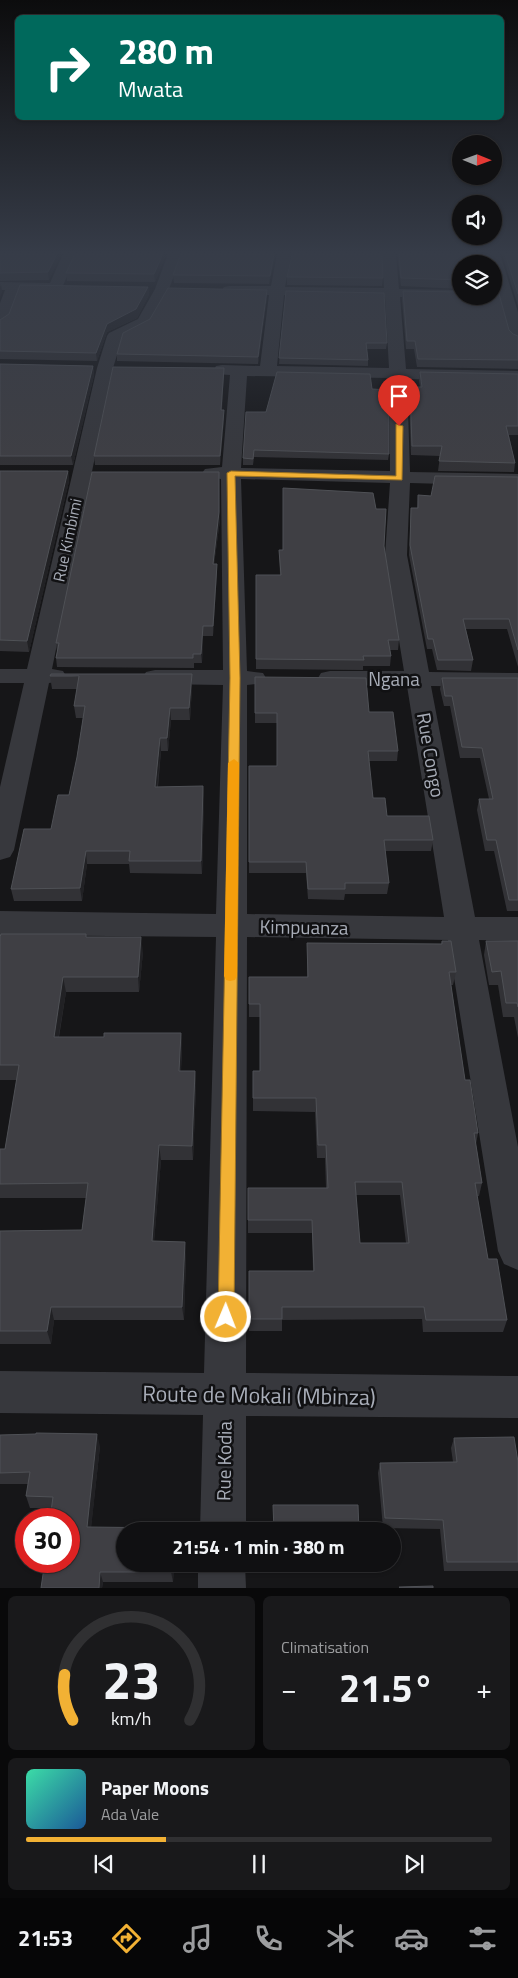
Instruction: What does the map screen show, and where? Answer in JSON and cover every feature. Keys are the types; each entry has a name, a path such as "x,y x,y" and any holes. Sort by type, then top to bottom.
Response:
{"street":[{"name":"Rue Kimbimi","path":"0,850 105,368 115,336 131,328"},
{"name":"Rue Kodia","path":"223,1522 235,678 231,473 239,371 259,328"},
{"name":"Rue Congo","path":"395,328 398,374 400,478 396,554 518,1252"},
{"path":"239,371 518,376"},
{"path":"191,473 518,480"},
{"path":"0,676 77,676"},
{"path":"136,677 273,678"},
{"name":"Ngana","path":"312,678 518,680"},
{"name":"Kimpuanza","path":"0,923 518,929"},
{"name":"Route de Mokali (Mbinza)","path":"0,1392 518,1398"},
{"path":"222,1572 222,1588"}],"building":[{"path":"0,328 105,328 96,353 0,351"},
{"path":"132,328 262,328 258,357 117,354 123,333"},
{"path":"282,328 386,328 387,343 366,343 368,360 279,358"},
{"path":"406,328 508,328 513,334 518,336 518,360 418,359 415,341 407,341"},
{"path":"0,364 93,366 71,456 0,456"},
{"path":"113,367 224,368 221,410 224,410 220,456 94,456"},
{"path":"277,372 370,374 372,389 389,390 389,454 254,450 253,459 243,458 246,412 266,412"},
{"path":"420,372 518,374 518,426 506,426 515,463 439,461 442,446 412,446 410,387 422,387"},
{"path":"0,471 68,471 27,641 0,640"},
{"path":"92,472 219,472 219,512 213,564 217,564 213,626 203,626 201,654 193,654 193,658 56,658 59,643 56,643"},
{"path":"435,476 518,477 518,650 509,619 463,619 473,660 438,660 433,639 428,639 410,545 411,508 418,508 418,495 431,496"},
{"path":"283,488 373,493 376,509 386,509 384,546 399,640 388,640 391,656 363,656 364,660 256,659 256,575 281,575 279,550 283,550"},
{"path":"51,674 192,674 189,708 170,708 167,738 160,738 155,787 203,786 201,861 129,861 130,851 86,851 80,888 11,889 24,829 51,829 58,795 69,795 77,757 85,706 74,706 79,676 50,676"},
{"path":"255,677 366,678 369,712 393,712 398,751 368,751 373,798 385,798 387,816 429,816 433,840 384,840 389,883 345,883 345,889 308,889 306,862 249,862 249,766 277,766 277,713 255,713"},
{"path":"442,678 518,678 518,900 509,900 496,840 487,840 479,799 493,799 482,748 462,747 452,696 445,696"},
{"path":"1,934 86,934 86,937 141,937 138,977 63,977 54,1037 104,1037 104,1033 181,1033 179,1071 195,1071 192,1146 159,1145 152,1241 185,1242 182,1307 51,1307 47,1331 0,1331 0,1231 82,1230 88,1183 0,1184 0,1149 5,1149 19,1065 0,1065"},
{"path":"442,941 451,941 456,972 449,972 465,1080 470,1080 478,1133 474,1133 482,1183 475,1183 488,1259 497,1259 507,1320 426,1320 424,1307 282,1307 282,1319 249,1319 249,1271 314,1271 312,1220 248,1220 248,1188 328,1188 326,1145 318,1145 316,1098 253,1098 253,1071 260,1071 260,1004 249,1004 249,977 308,977 307,943 442,944","holes":["355,1182 402,1182 409,1243 360,1243"]},
{"path":"486,941 518,941 518,1007 517,1003 506,1003 501,971 492,972"},
{"path":"97,1434 87,1527 116,1527 116,1572 100,1572 99,1588 41,1588 43,1573 80,1573 80,1508 52,1508 53,1497 26,1496 30,1472 0,1473 0,1435"},
{"path":"514,1437 518,1462 518,1562 447,1562 443,1520 385,1518 380,1463 457,1462 454,1438"},
{"path":"273,1505 358,1505 359,1522 274,1522"},
{"path":"433,1586 433,1588 399,1587"}],"slow traffic":[{"path":"230,976 234,763"}],"route":[{"path":"226,1317 235,678 231,473 400,478 399,426"}]}
